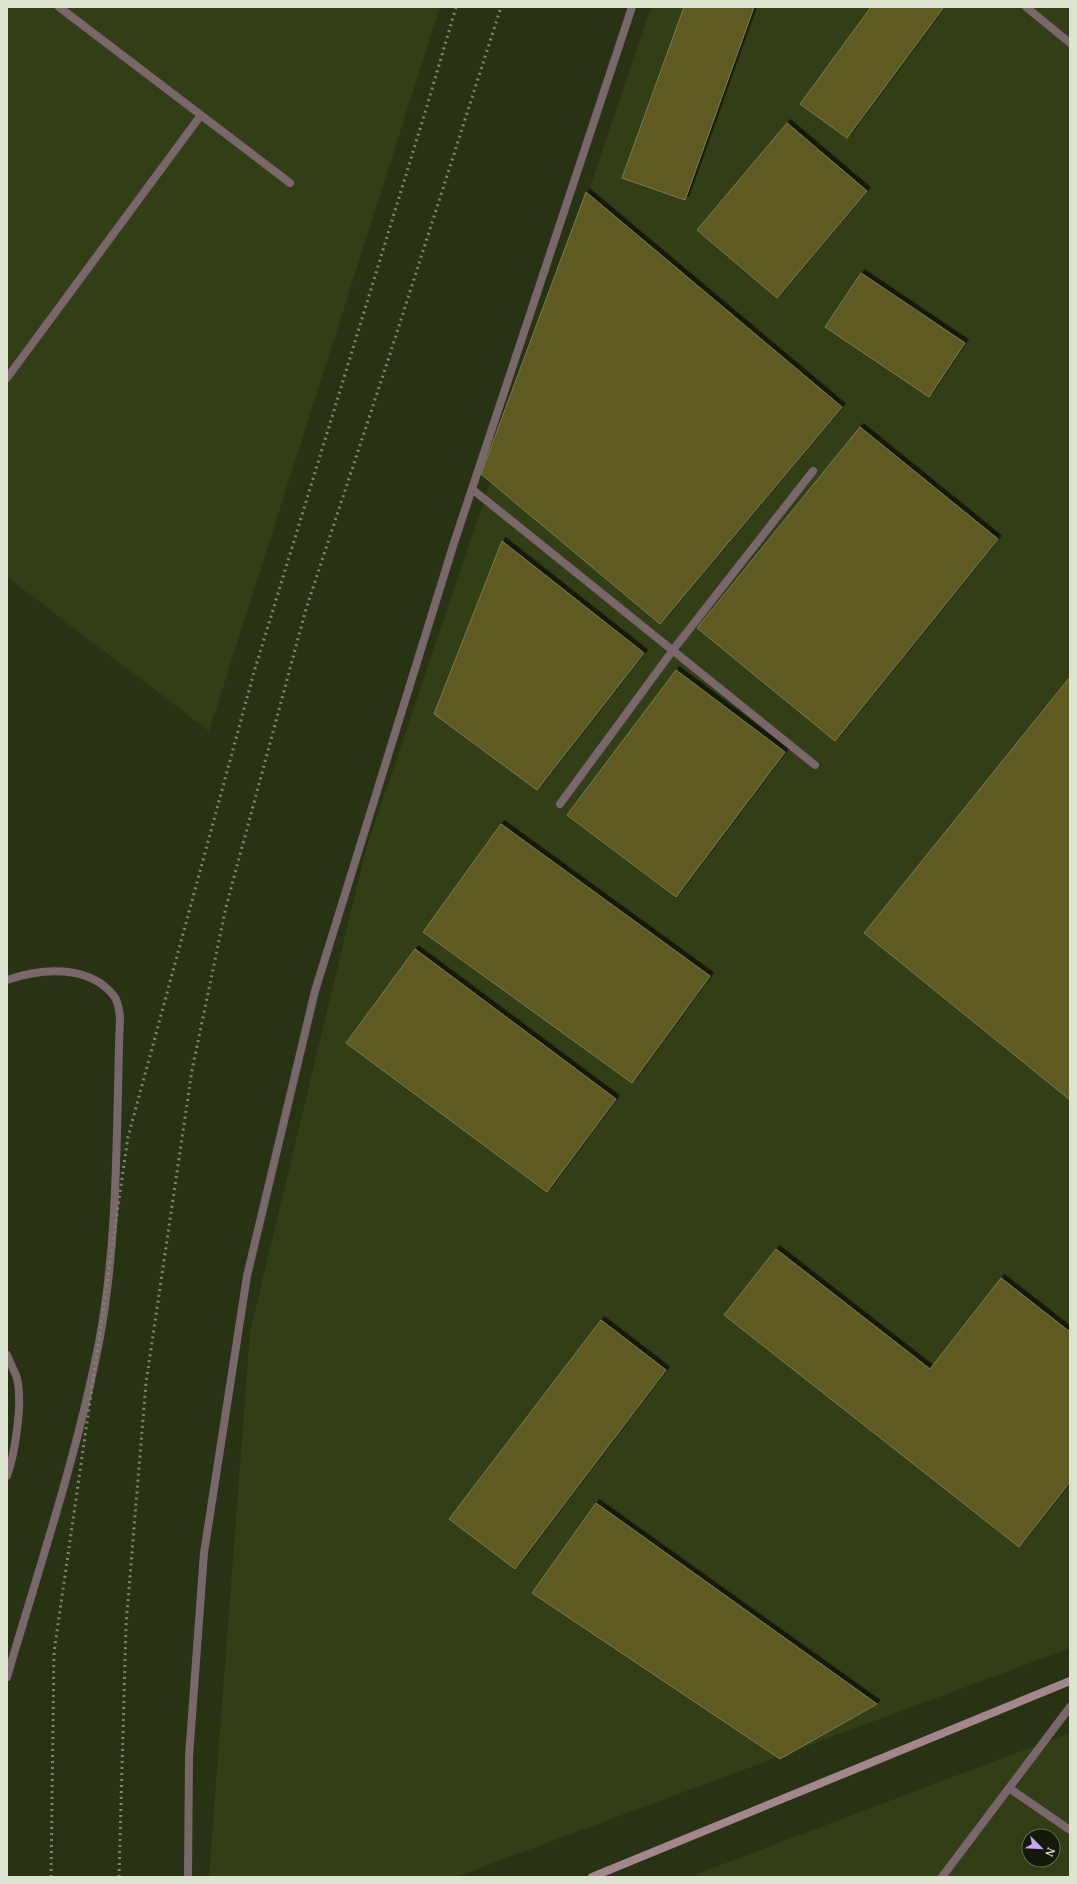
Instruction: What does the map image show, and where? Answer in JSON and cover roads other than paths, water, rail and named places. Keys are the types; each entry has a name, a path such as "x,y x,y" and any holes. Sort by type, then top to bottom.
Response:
{"street":[{"path":"592,1877 1070,1681"}],"lane":[{"path":"59,7 290,183"},
{"path":"188,1877 189,1756 204,1553 247,1276 315,991 454,543 632,7"},
{"path":"1026,7 1070,43"},
{"path":"7,378 201,115"},
{"path":"560,804 673,650 812,471"},
{"path":"472,489 815,765"},
{"path":"7,980 26,973 53,971 80,974 100,982 115,997 120,1016 112,1251 100,1336 91,1380 50,1538 34,1584 7,1677"},
{"path":"7,1355 16,1377 19,1405 13,1459 7,1476"},
{"path":"942,1877 1070,1707"},
{"path":"1009,1788 1070,1830"}],"railway":[{"path":"51,1877 54,1652 128,1137 254,672 456,7"},
{"path":"119,1877 126,1625 146,1383 192,1070 226,907 306,609 391,351 501,7"}]}
